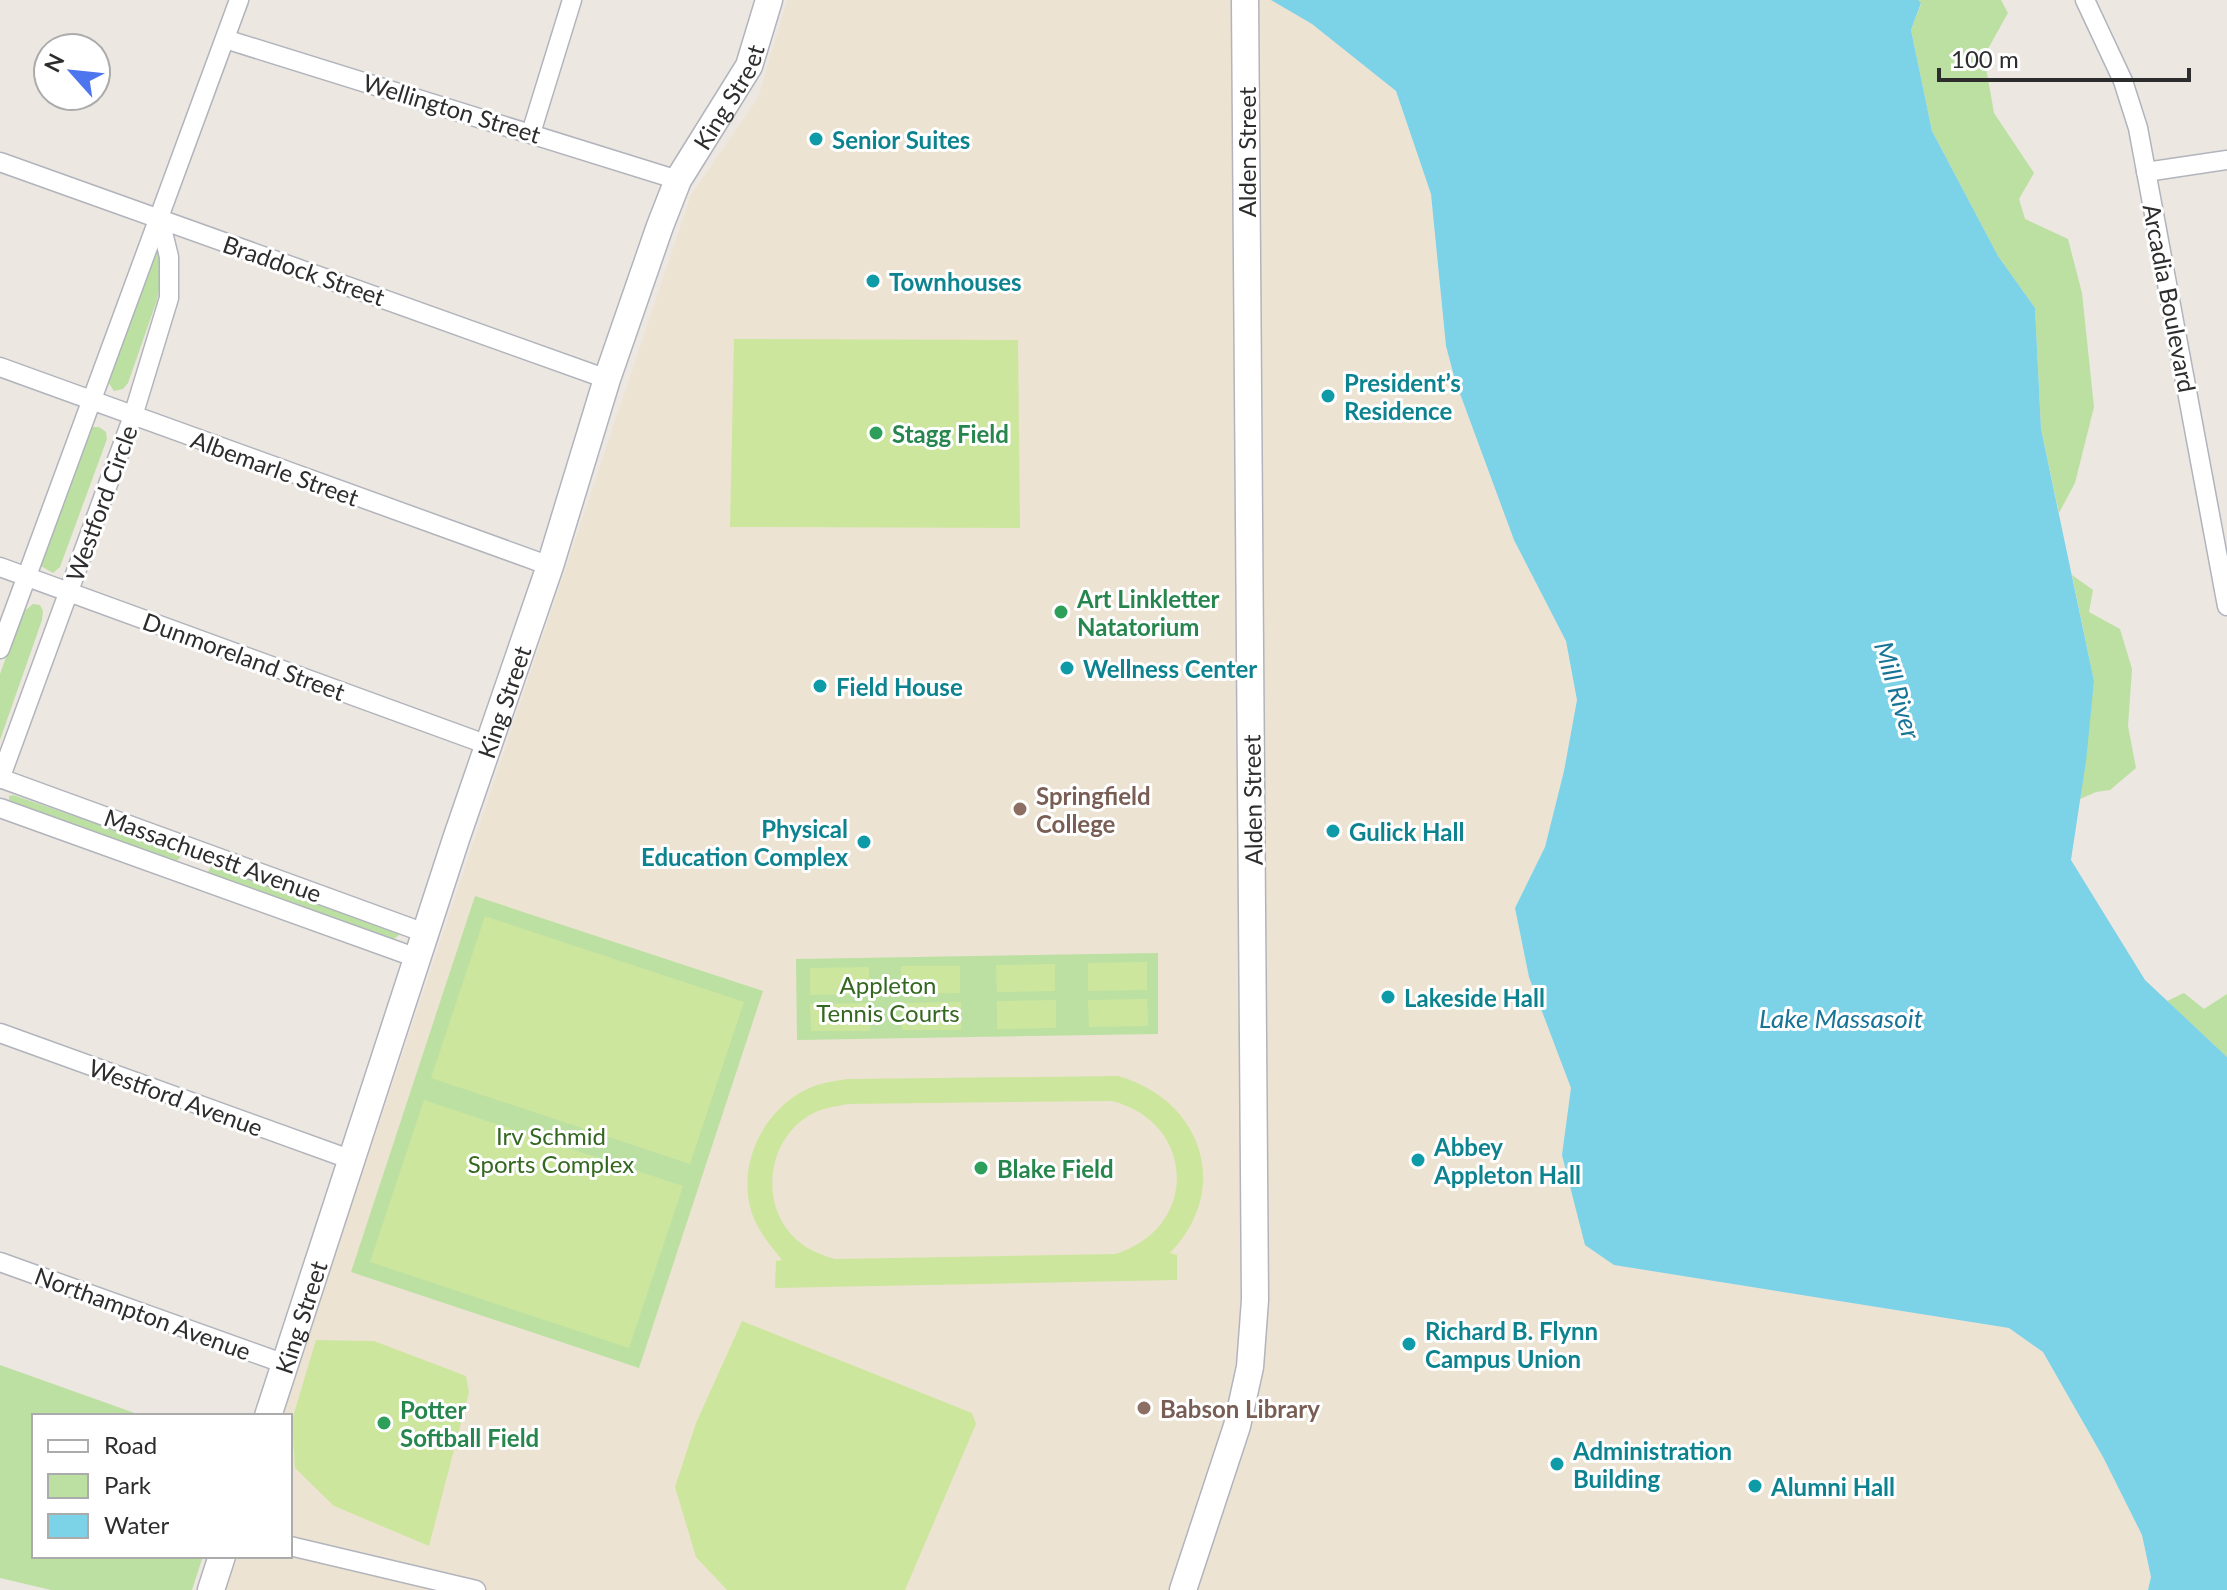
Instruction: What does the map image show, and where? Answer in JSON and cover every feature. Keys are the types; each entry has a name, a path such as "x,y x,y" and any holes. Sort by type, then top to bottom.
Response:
{"main road":[{"name":"King Street","path":"269,1414 425,933 550,566 607,379 660,226 678,180 749,66 769,0"},
{"name":"Alden Street","path":"1183,1590 1237,1426 1250,1367 1255,1300 1245,0"},
{"path":"211,1590 221,1558"}],"street":[{"name":"Westford Circle","path":"0,649 239,0"},
{"path":"531,133 572,0"},
{"name":"Arcadia Boulevard","path":"2085,0 2131,102 2227,606"},
{"name":"Wellington Street","path":"225,39 678,180"},
{"path":"2146,172 2227,160"},
{"name":"Braddock Street","path":"0,162 607,379"},
{"name":"Westford Circle","path":"0,778 133,416 169,298 169,257 160,220"},
{"name":"Albemarle Street","path":"0,367 550,566"},
{"name":"Dunmoreland Street","path":"0,567 488,745"},
{"name":"Massachuestt Avenue","path":"0,778 425,933"},
{"path":"0,808 417,958"},
{"path":"188,876 197,850"},
{"name":"Westford Avenue","path":"0,1033 352,1160"},
{"name":"Northampton Avenue","path":"0,1262 285,1364"},
{"path":"292,1546 476,1590"}],"shaded area":[{"name":"Springfield College","path":"787,0 1271,0 1312,24 1396,91 1431,194 1446,346 1455,380 1514,540 1566,641 1577,700 1545,847 1515,908 1529,977 1572,1088 1562,1155 1614,1265 2009,1328 2043,1352 2103,1457 2142,1535 2151,1577 2148,1590 223,1590 233,1558 292,1558 292,1414 282,1414 691,195 758,98"}],"green space":[{"path":"1918,0 2001,0 2008,13 1984,56 1994,113 2034,173 2019,199 2025,219 2068,239 2082,293 2094,407 2075,483 2059,513 2041,429 2035,308 1998,256 1932,131 1911,30 1921,4"},
{"path":"158,242 163,271 157,300 128,383 123,389 114,391 105,377"},
{"name":"Stagg Field","path":"734,339 1018,340 1020,528 730,527"},
{"path":"93,427 106,432 107,439 60,567 53,573 41,566 42,558 86,432"},
{"path":"2072,575 2093,590 2089,612 2120,629 2132,669 2128,726 2136,768 2110,790 2080,799 2094,681"},
{"path":"33,604 40,605 42,620 0,740 0,674 22,613"},
{"path":"9,796 179,852 180,858 175,862 9,802"},
{"path":"212,864 397,931 399,935 393,940 207,874"},
{"name":"Irv Schmid Sports Complex","path":"475,896 763,991 639,1368 351,1272"},
{"path":"485,916 744,1002 690,1164 431,1078"},
{"name":"Appleton Tennis Courts","path":"1158,953 1158,1034 797,1040 796,959"},
{"path":"1147,962 1147,990 1088,991 1088,963"},
{"path":"1055,964 1055,991 997,992 996,965"},
{"path":"901,966 960,966 960,993 901,994"},
{"path":"869,967 869,994 810,995 810,968"},
{"path":"2184,993 2204,1009 2227,994 2227,1057 2167,1001"},
{"path":"1147,999 1148,1026 1089,1027 1088,1000"},
{"path":"1056,1000 1056,1028 997,1029 997,1001"},
{"path":"961,1002 961,1030 902,1030 902,1003"},
{"path":"869,1003 870,1031 811,1031 810,1004"},
{"path":"1118,1076 1147,1088 1170,1104 1188,1125 1199,1149 1203,1174 1200,1201 1189,1228 1170,1253 1177,1255 1177,1280 775,1288 776,1261 782,1260 757,1225 747,1186 754,1148 775,1113 790,1100 816,1085 848,1079","holes":["1112,1101 1140,1113 1160,1131 1172,1152 1177,1176 1173,1200 1162,1223 1142,1241 1115,1254 835,1259 815,1252 797,1240 784,1225 776,1208 772,1189 773,1170 779,1152 788,1135 801,1121 826,1108 848,1104"]},
{"path":"424,1100 683,1186 629,1348 370,1262"},
{"path":"742,1321 972,1413 976,1424 905,1590 727,1590 696,1557 675,1487 696,1423"},
{"path":"316,1340 374,1341 466,1376 469,1392 429,1546 334,1506 295,1468 292,1420"},
{"path":"0,1365 137,1414 32,1414 32,1558 202,1558 192,1590 51,1590 0,1578"}],"water":[{"name":"Lake Massasoit","path":"1271,0 1918,0 1921,3 1911,30 1932,131 1998,256 2035,308 2041,429 2094,681 2071,860 2145,980 2227,1057 2227,1590 2148,1590 2151,1577 2142,1535 2103,1457 2043,1352 2009,1328 1614,1265 1585,1245 1562,1155 1571,1088 1529,977 1515,908 1545,847 1564,771 1577,700 1566,641 1514,540 1455,380 1446,346 1431,194 1396,91 1312,24"}],"place":[{"name":"Senior Suites","path":"816,139"},
{"name":"Townhouses","path":"873,281"},
{"name":"President’s Residence","path":"1328,396"},
{"name":"Stagg Field","path":"876,433"},
{"name":"Art Linkletter Natatorium","path":"1061,612"},
{"name":"Wellness Center","path":"1067,668"},
{"name":"Field House","path":"820,686"},
{"name":"Springfield College","path":"1020,809"},
{"name":"Gulick Hall","path":"1333,831"},
{"name":"Physical Education Complex","path":"864,842"},
{"name":"Lakeside Hall","path":"1388,997"},
{"name":"Abbey Appleton Hall","path":"1418,1160"},
{"name":"Blake Field","path":"981,1168"},
{"name":"Richard B. Flynn Campus Union","path":"1409,1344"},
{"name":"Babson Library","path":"1144,1408"},
{"name":"Potter Softball Field","path":"384,1423"},
{"name":"Administration Building","path":"1557,1464"},
{"name":"Alumni Hall","path":"1755,1486"}],"water label":[{"name":"Mill River","path":"1898,690"}]}
